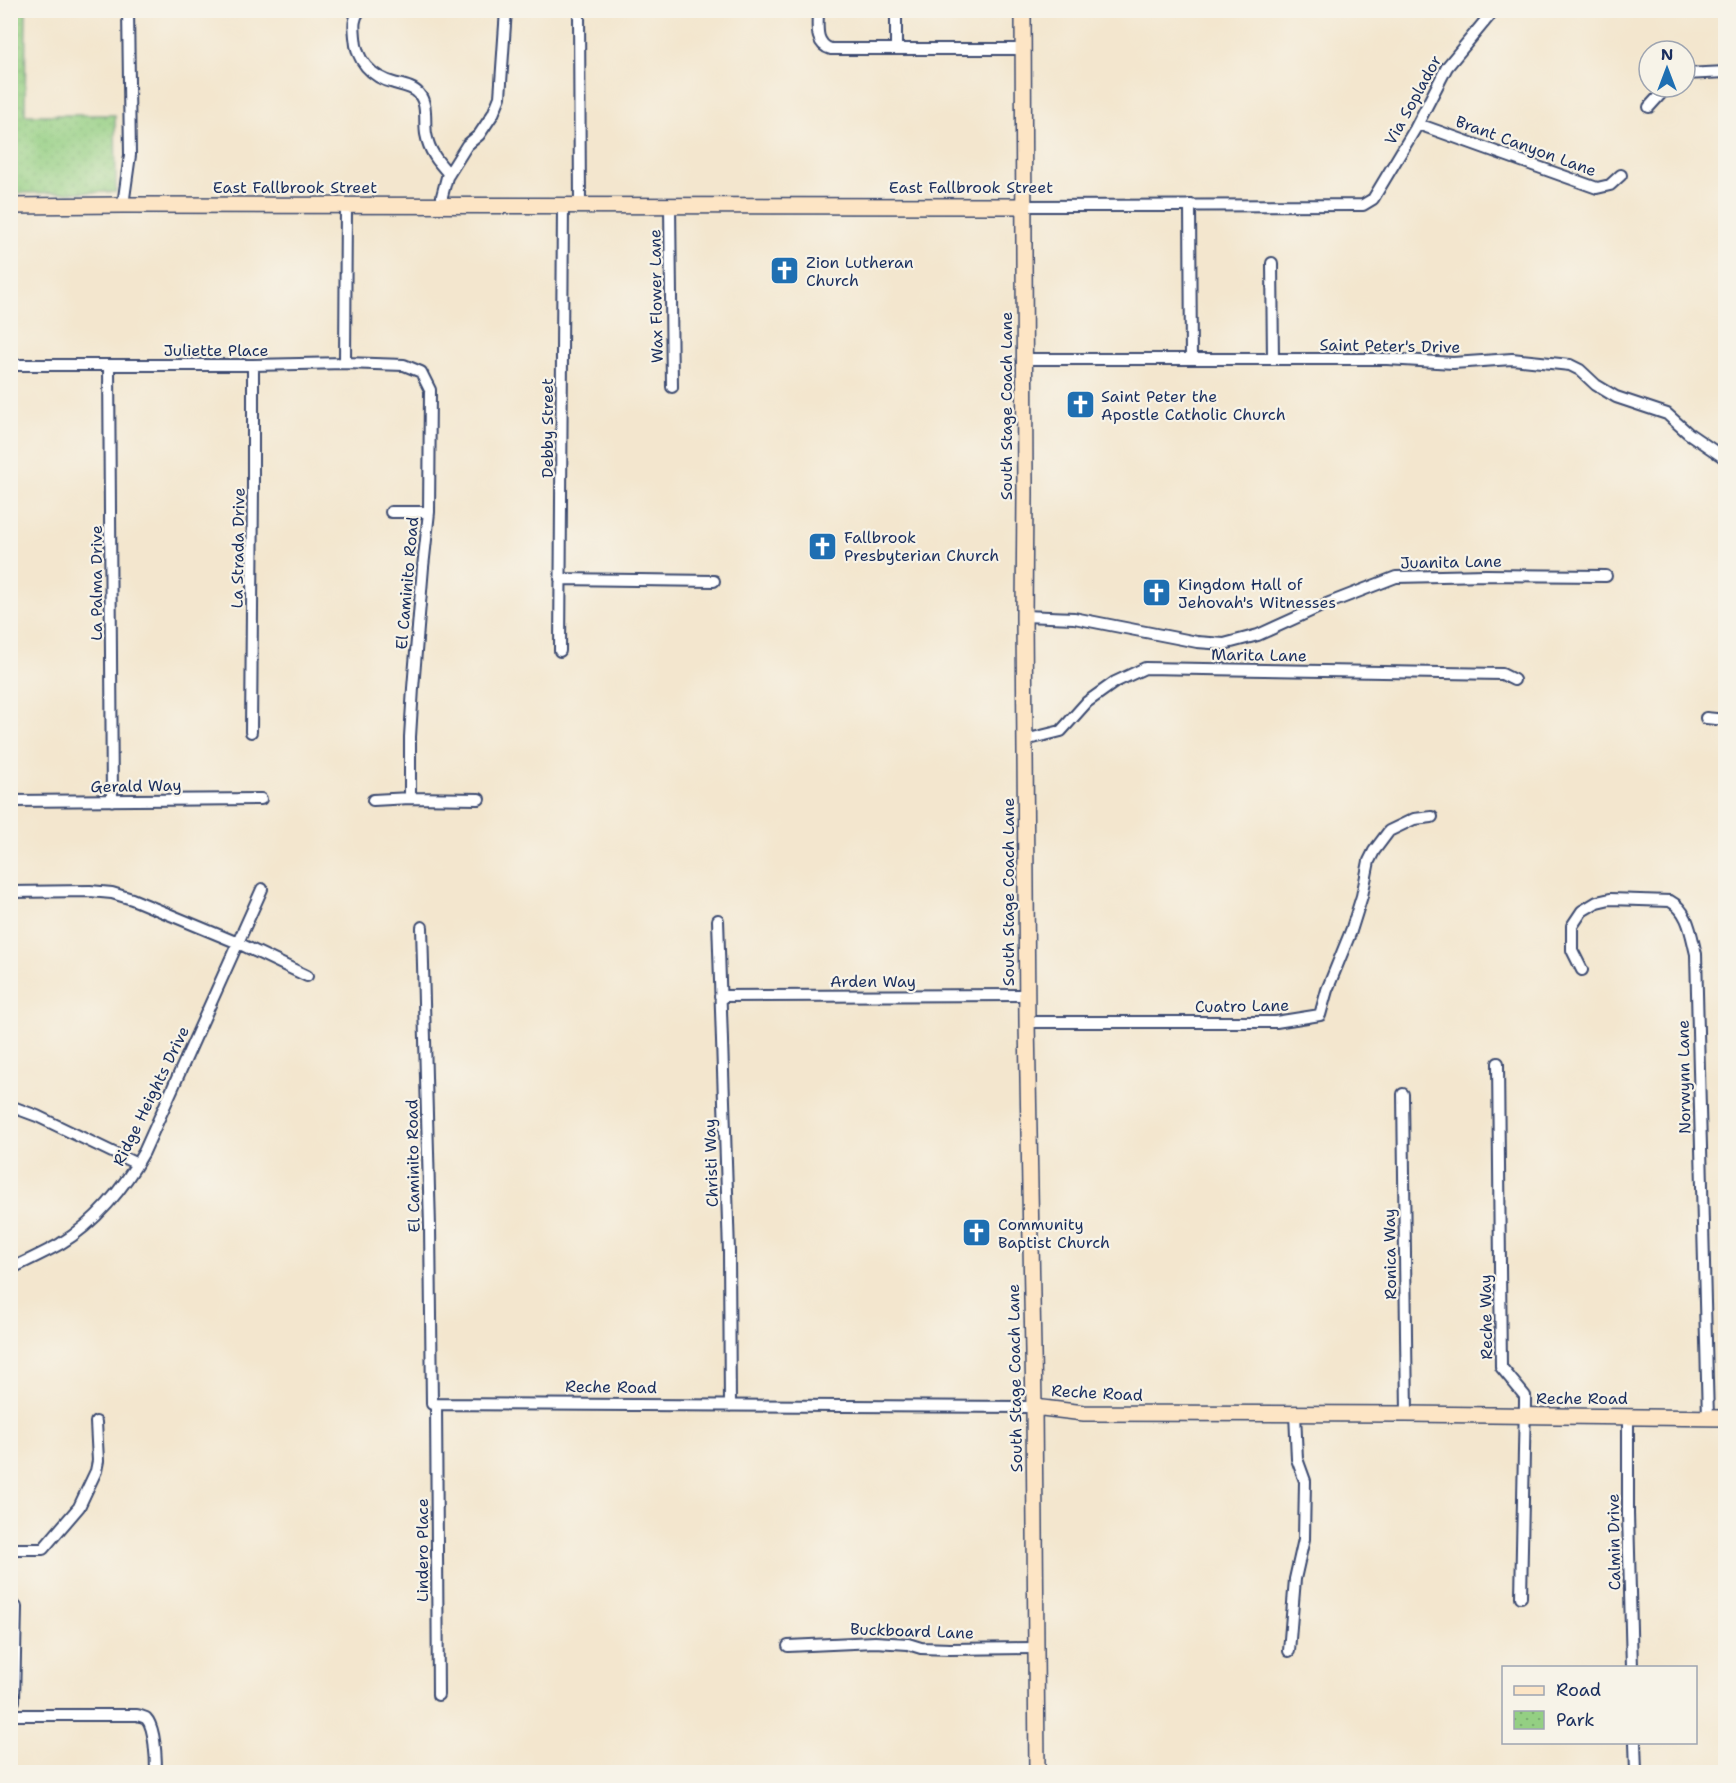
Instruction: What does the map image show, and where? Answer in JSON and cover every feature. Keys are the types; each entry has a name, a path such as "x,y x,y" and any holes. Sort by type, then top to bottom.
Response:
{"main road":[{"name":"South Stage Coach Lane","path":"1023,10 1027,1022 1034,1407 1037,1773"},
{"name":"East Fallbrook Street","path":"10,206 1024,206"},
{"name":"Reche Road","path":"1034,1407 1084,1413 1725,1418"}],"street":[{"path":"123,205 130,155 128,10"},
{"path":"360,10 354,22 355,41 363,63 372,73 419,93 424,105 426,135 434,157 449,174"},
{"path":"442,205 442,196 449,174 467,145 479,135 493,114 500,97 506,10"},
{"path":"579,10 580,206"},
{"path":"818,10 818,34 821,43 831,49 1023,49"},
{"path":"896,10 897,49"},
{"name":"Via Soplador","path":"1363,205 1373,199 1418,124 1447,67 1491,15 1492,10"},
{"path":"1697,73 1725,72"},
{"path":"1648,107 1656,99"},
{"name":"Brant Canyon Lane","path":"1418,124 1597,188 1610,185 1621,175"},
{"name":"Debby Street","path":"560,651 563,205"},
{"name":"Wax Flower Lane","path":"670,205 672,387"},
{"path":"1190,205 1191,359"},
{"name":"East Fallbrook Street","path":"1024,206 1363,205"},
{"path":"345,363 346,206"},
{"path":"1272,263 1273,359"},
{"name":"Saint Peter's Drive","path":"1024,359 1387,359 1453,363 1512,359 1570,365 1580,370 1596,386 1616,396 1667,414 1688,433 1725,459"},
{"name":"Juliette Place","path":"10,365 345,363 404,365 421,372"},
{"name":"La Palma Drive","path":"109,365 112,801"},
{"name":"La Strada Drive","path":"251,732 253,365"},
{"name":"El Caminito Road","path":"410,798 413,688 429,512 430,390 421,372"},
{"path":"391,512 429,512"},
{"name":"Juanita Lane","path":"1024,616 1074,618 1197,642 1224,644 1258,635 1396,576 1605,576"},
{"path":"560,579 714,581"},
{"name":"Marita Lane","path":"1025,740 1061,731 1087,702 1115,682 1145,668 1502,674 1514,680"},
{"path":"1706,718 1725,720"},
{"name":"Gerald Way","path":"10,801 261,799"},
{"path":"373,800 479,799"},
{"name":"Cuatro Lane","path":"1027,1022 1276,1022 1320,1015 1327,990 1351,931 1362,896 1369,861 1374,851 1389,831 1414,819 1432,817"},
{"name":"Ridge Heights Drive","path":"10,1269 61,1243 87,1225 122,1187 138,1164 262,889"},
{"path":"10,892 90,891 132,898 238,943 306,976"},
{"name":"Norwynn Lane","path":"1582,970 1572,950 1572,926 1582,911 1597,902 1610,899 1670,901 1685,914 1696,954 1708,1418"},
{"name":"Christi Way","path":"718,920 729,1252 730,1406"},
{"name":"El Caminito Road","path":"422,927 434,1404"},
{"name":"Arden Way","path":"720,996 1027,995"},
{"name":"Reche Way","path":"1498,1063 1501,1367 1525,1395 1521,1598"},
{"name":"Ronica Way","path":"1403,1094 1407,1414"},
{"path":"10,1106 37,1116 138,1164"},
{"name":"Reche Road","path":"434,1404 1034,1407"},
{"name":"Lindero Place","path":"434,1404 438,1695"},
{"path":"1289,1651 1295,1579 1304,1539 1305,1481 1297,1459 1295,1413"},
{"name":"Calmin Drive","path":"1628,1416 1632,1666"},
{"path":"10,1549 43,1549 78,1507 96,1471 98,1461 96,1422"},
{"path":"10,1701 14,1701 15,1607"},
{"name":"Buckboard Lane","path":"788,1646 875,1642 908,1644 921,1648 1035,1648"},
{"path":"10,1715 137,1715 146,1718 151,1727 156,1756 156,1773"},
{"path":"1635,1744 1636,1773"}],"green space":[{"path":"10,11 26,11 25,115 115,115 116,192 11,193"}],"place":[{"name":"Zion Lutheran Church","path":"785,271"},
{"name":"Saint Peter the Apostle Catholic Church","path":"1080,405"},
{"name":"Fallbrook Presbyterian Church","path":"823,546"},
{"name":"Kingdom Hall of Jehovah's Witnesses","path":"1157,593"},
{"name":"Community Baptist Church","path":"977,1233"}]}
